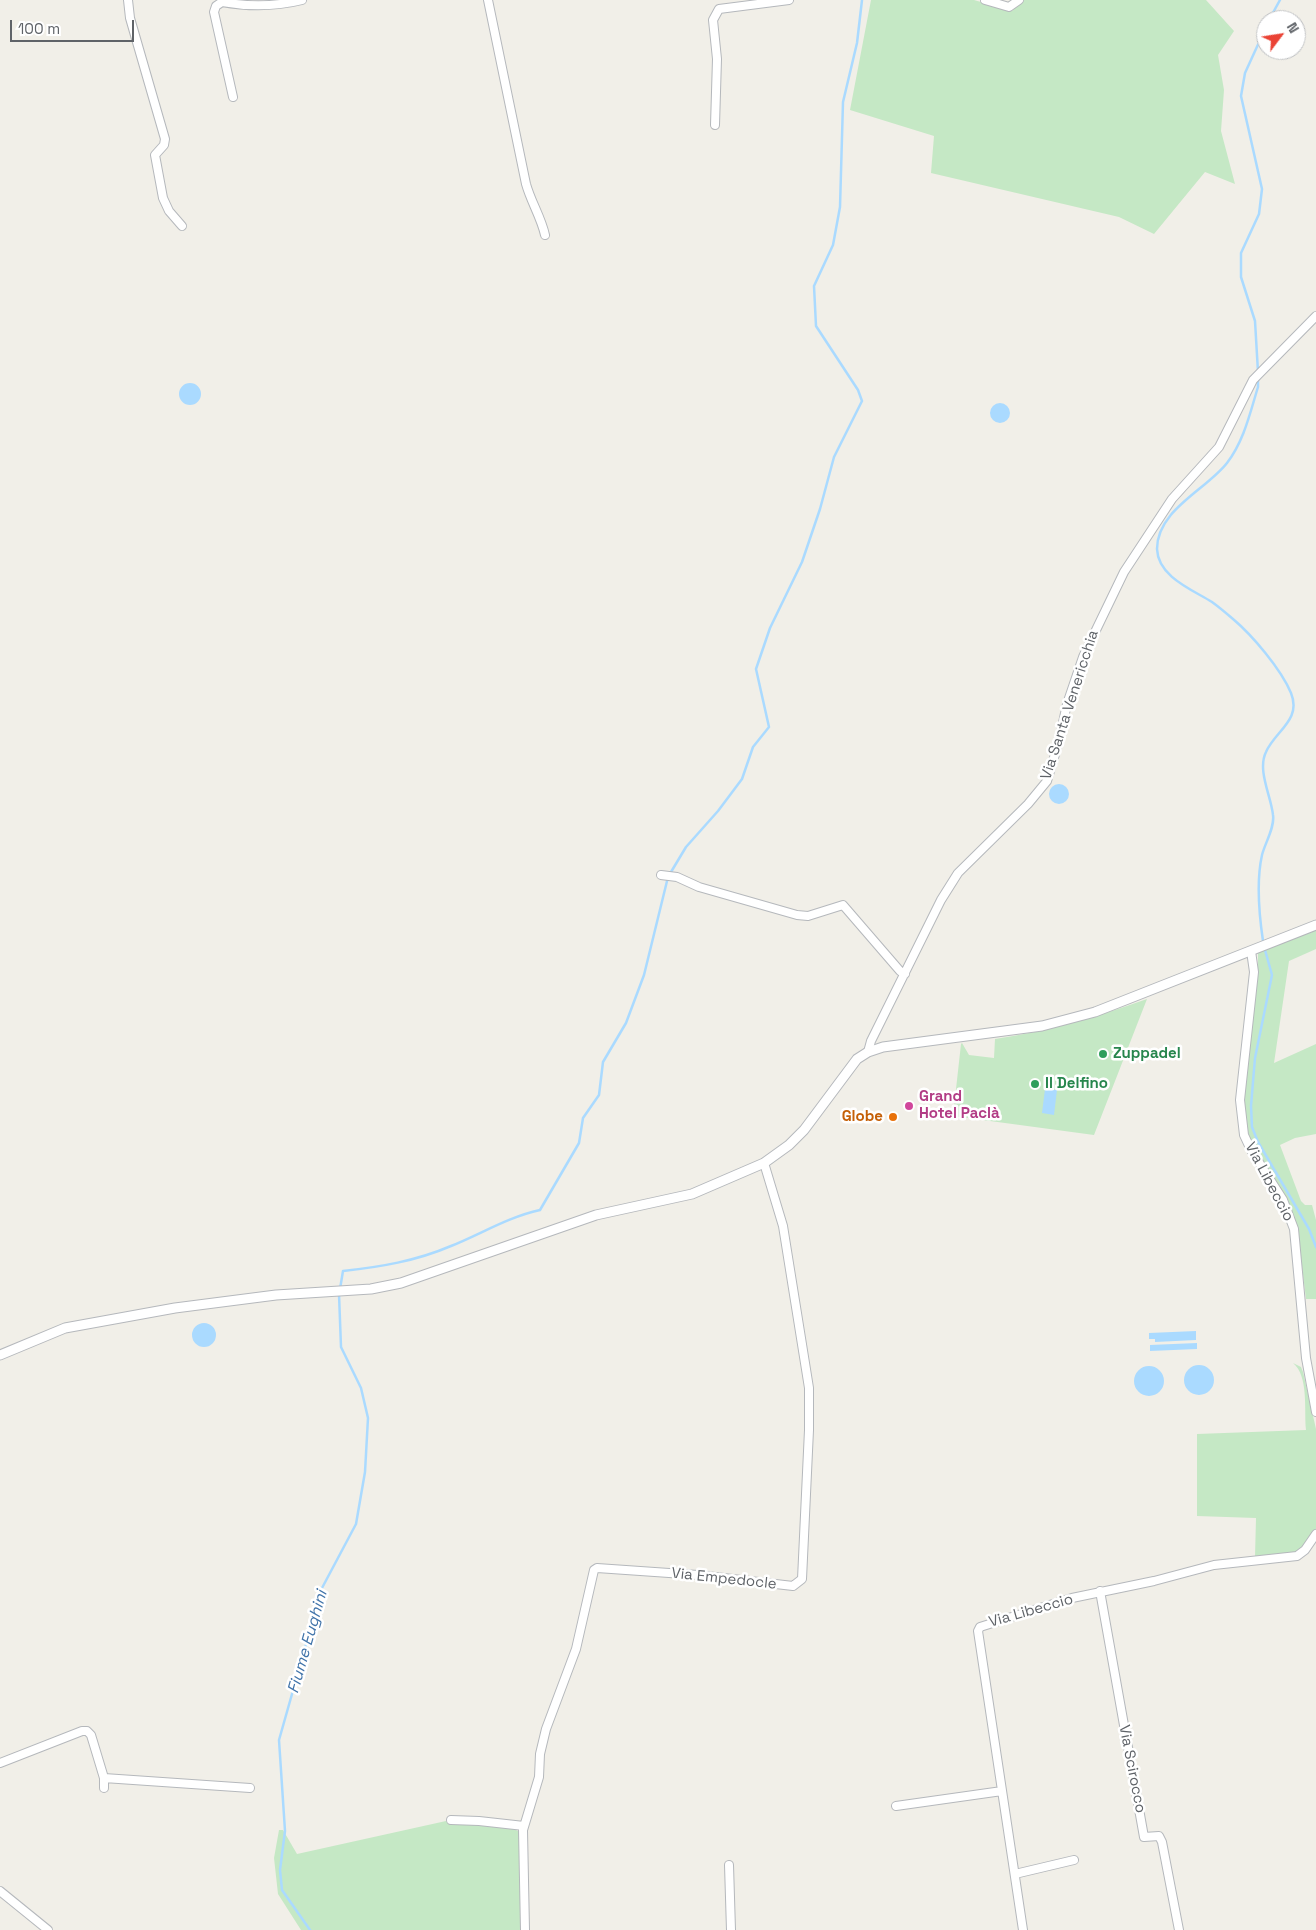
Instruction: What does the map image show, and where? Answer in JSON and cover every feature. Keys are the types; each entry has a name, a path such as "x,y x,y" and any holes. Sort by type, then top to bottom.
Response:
{"street":[{"path":"128,0 130,18 165,139 164,145 155,155 163,198 169,211 182,226"},
{"path":"233,96 214,12 216,6 222,2 250,7 270,6 302,0"},
{"path":"488,0 526,184 530,199 541,218 545,235"},
{"path":"715,125 716,59 713,20 715,13 719,9 789,0"},
{"path":"985,0 1009,7 1019,0"},
{"name":"Via Santa Venericchia","path":"868,1052 871,1041 941,900 958,873 1028,804 1047,781 1059,741 1067,704 1083,657 1097,622 1124,572 1172,499 1219,447 1230,430 1253,380 1316,316"},
{"path":"661,875 677,877 699,887 797,915 808,916 843,905 900,971 905,974"},
{"path":"0,1355 65,1328 175,1308 296,1292 371,1289 401,1282 596,1215 692,1194 764,1163 789,1145 804,1130 857,1059 868,1052 883,1047 1042,1026 1115,1005 1316,925"},
{"name":"Via Libeccio","path":"1251,951 1254,972 1240,1100 1242,1121 1244,1135 1250,1150 1282,1200 1294,1229 1306,1358 1316,1412"},
{"name":"Via Empedocle","path":"525,1930 522,1840 524,1826 539,1777 540,1754 546,1729 576,1649 594,1570 698,1575 793,1586 802,1579 809,1430 808,1388 783,1226 764,1163"},
{"name":"Via Libeccio","path":"1023,1930 978,1630 984,1624 1100,1591 1154,1581 1214,1565 1297,1556 1305,1550 1316,1534"},
{"name":"Via Scirocco","path":"1100,1591 1144,1837 1159,1836 1162,1842 1179,1930"},
{"path":"0,1763 82,1731 88,1731 91,1735 104,1778 104,1788"},
{"path":"104,1778 250,1788"},
{"path":"896,1806 1002,1791"},
{"path":"451,1820 524,1826"},
{"path":"1015,1874 1074,1860"},
{"path":"729,1865 731,1930"},
{"path":"0,1891 48,1930"}],"green space":[{"path":"871,0 974,0 1012,11 1022,0 1206,0 1234,31 1218,55 1224,90 1221,131 1235,184 1205,172 1154,234 1119,217 931,173 934,136 850,110"},
{"path":"1316,930 1316,949 1289,961 1274,1063 1316,1044 1316,1134 1295,1138 1280,1145 1301,1201 1305,1205 1312,1205 1316,1220 1316,1299 1306,1299 1299,1241 1253,1147 1245,1124 1244,1098 1258,953"},
{"name":"Il Delfino","path":"1147,999 1094,1135 953,1116 962,1043 969,1055 994,1058 995,1039 1072,1023"},
{"path":"1293,1363 1301,1367 1303,1372 1316,1429 1316,1530 1303,1548 1295,1553 1255,1557 1256,1518 1197,1516 1197,1434 1306,1430 1304,1385 1302,1376"},
{"path":"446,1821 449,1824 507,1826 520,1832 523,1930 301,1930 278,1894 274,1858 279,1830 283,1830 297,1854"}],"water":[{"path":"190,383 198,386 201,394 198,402 190,405 182,402 179,394 182,386"},
{"path":"1000,403 1007,406 1010,413 1007,420 1000,423 993,420 990,413 993,406"},
{"path":"1059,784 1066,787 1069,794 1066,801 1059,804 1052,801 1049,794 1052,787"},
{"path":"1045,1089 1057,1090 1054,1115 1042,1113"},
{"path":"204,1323 209,1324 215,1330 215,1340 209,1346 204,1347 199,1346 193,1340 192,1335 193,1330 199,1324"},
{"path":"1196,1331 1196,1340 1155,1342 1155,1339 1149,1339 1149,1333"},
{"path":"1197,1343 1197,1349 1150,1351 1150,1345"},
{"path":"1199,1365 1210,1369 1214,1380 1210,1391 1199,1395 1188,1391 1184,1380 1188,1369"},
{"path":"1149,1366 1160,1370 1164,1381 1160,1392 1149,1396 1138,1392 1134,1381 1138,1370"}],"waterway":[{"path":"340,1289 343,1271 425,1256 517,1217 540,1210 579,1143 583,1118 599,1095 603,1062 626,1023 644,975 668,877 686,847 718,811 742,779 753,747 769,727 756,669 770,628 802,562 820,509 834,457 862,401 858,390 816,326 814,286 833,245 840,207 843,102 857,43 862,0"},
{"path":"1274,10 1280,0"},
{"path":"1256,49 1245,73 1241,96 1262,189 1259,214 1241,253 1241,277 1255,321 1258,372"},
{"path":"1258,378 1258,387 1238,446 1218,473 1184,502 1165,523 1159,535 1157,549 1159,559 1170,575 1178,582 1215,604 1249,634 1273,663 1291,693 1293,711 1286,725 1266,752 1263,767 1273,820 1262,855 1259,876 1259,909 1263,941"},
{"path":"1265,950 1272,975 1255,1058 1251,1106 1252,1127 1258,1142 1309,1229 1316,1247"},
{"name":"Fiume Eughini","path":"310,1930 282,1890 280,1870 285,1831 279,1740 322,1588 356,1524 365,1472 368,1418 361,1388 341,1347 339,1294"}],"place":[{"name":"Zuppadel","path":"1103,1054"},
{"name":"Il Delfino","path":"1035,1084"},
{"name":"Grand Hotel Paclà","path":"909,1106"},
{"name":"Globe","path":"893,1117"}]}
